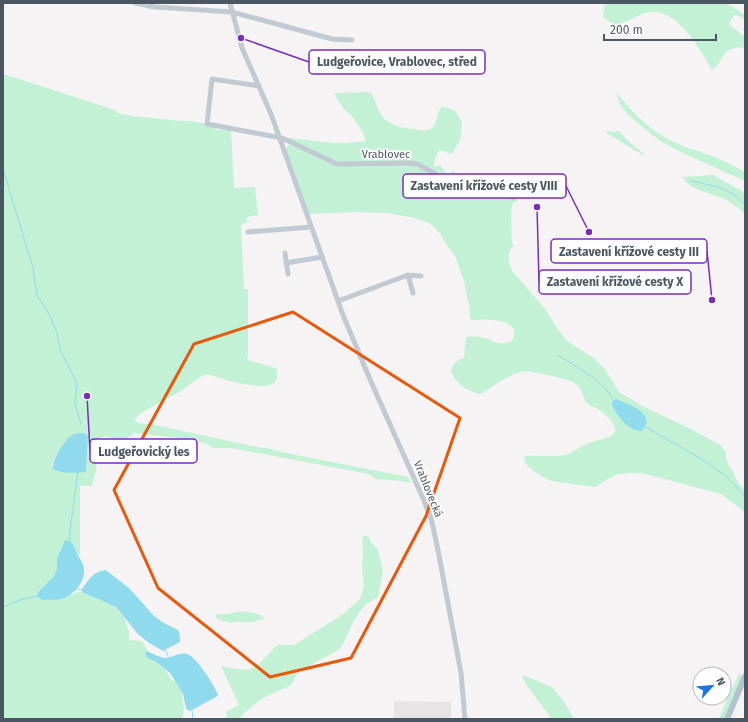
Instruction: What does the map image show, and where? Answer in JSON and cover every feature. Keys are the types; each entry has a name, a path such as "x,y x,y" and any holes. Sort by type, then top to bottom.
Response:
{"main road":[{"path":"728,719 745,676"}],"street":[{"path":"135,3 155,7 232,12 332,39 352,40"},
{"path":"230,3 242,48 271,114 338,301 408,275 421,276"},
{"name":"Vrablovec","path":"259,86 212,78 207,124 282,138 337,164 417,164 434,173 447,183 453,184 472,182 498,186 505,190 513,198"},
{"path":"248,232 311,227"},
{"path":"285,253 288,274"},
{"path":"286,263 322,257"},
{"path":"408,275 414,293"},
{"name":"Vrablovecká","path":"338,301 369,378 422,496 430,518 461,673 465,719"}],"highlighted area":[{"path":"293,312 460,418 426,516 351,658 270,677 158,588 114,490 194,344"}],"shaded area":[{"path":"394,701 451,702 451,719 394,719"}],"green space":[{"path":"605,3 727,3 745,15 745,20 734,15 729,24 745,37 745,49 738,47 729,50 724,54 719,63 712,70 694,41 678,23 669,16 659,12 649,12 617,25 611,23 603,17"},
{"path":"3,74 115,110 118,113 132,116 192,121 207,124 217,130 231,130 234,188 255,187 258,215 247,217 247,222 241,225 244,289 248,289 247,360 276,368 277,378 272,384 263,386 239,383 210,375 204,375 181,391 144,411 134,419 138,423 155,425 408,477 411,483 396,480 380,480 369,474 231,448 212,448 208,444 188,439 134,433 121,440 106,436 101,437 98,440 96,450 96,471 92,486 80,486 80,556 70,541 57,559 57,569 54,576 39,591 53,599 63,598 78,592 84,592 114,606 124,617 129,632 129,640 142,641 153,660 164,668 172,680 177,682 182,692 184,708 182,719 3,719","holes":["86,434 88,437 86,471 56,471 52,465 63,444"]},
{"path":"616,92 639,117 659,134 678,144 717,158 742,170 745,172 745,181 660,141 623,109"},
{"path":"334,93 371,93 380,114 383,117 400,127 428,130 435,125 439,111 442,107 452,109 456,113 462,122 460,140 452,154 439,150 434,166 441,166 452,182 452,169 458,175 465,178 501,186 513,193 517,198 517,202 513,202 511,211 512,243 514,246 509,251 509,258 513,272 546,310 567,341 594,358 604,368 619,392 644,407 689,428 720,445 726,452 728,464 735,477 740,485 745,489 745,513 721,494 642,473 615,475 596,487 548,480 533,471 526,464 525,456 556,456 568,454 587,444 612,435 615,427 606,415 586,402 582,391 577,385 565,379 524,371 508,377 480,394 465,388 456,380 451,371 455,362 464,358 466,337 480,337 498,343 511,342 514,336 514,330 511,325 499,321 470,319 464,281 455,256 441,235 429,223 415,218 387,213 355,212 309,214 286,149 291,142 282,137 333,143 366,141 362,131 351,115 343,108"},
{"path":"608,131 619,131 628,141 642,152 643,155 606,133"},
{"path":"713,175 745,193 745,215 725,199 701,191 689,185 683,177"},
{"path":"366,535 370,538 370,541 378,550 383,572 378,597 365,605 359,613 352,624 344,643 332,654 302,669 296,675 292,684 260,700 239,719 227,719 226,712 239,705 221,666 248,670 257,666 277,645 296,644 343,614 360,599 364,585 362,568 362,539"},
{"path":"252,612 265,619 253,622 230,623 218,619 215,616 217,614"},
{"path":"740,672 741,678 732,700 732,689"},
{"path":"523,675 552,687 565,703 574,719 552,719 527,686 522,677"},
{"path":"724,706 729,706 724,719 719,719"}],"water":[{"path":"616,399 639,410 646,417 647,422 642,431 630,427 620,418 612,404"},
{"path":"80,433 86,434 88,437 86,471 68,473 53,469 57,455 63,444 70,436"},
{"path":"65,540 70,541 73,544 84,566 83,578 75,590 68,596 59,599 42,600 37,596 39,591 54,576 57,569 57,559"},
{"path":"106,570 130,589 154,616 178,630 180,642 163,651 149,643 137,633 116,607 82,592 82,589 92,576 98,572"},
{"path":"146,651 163,658 181,654 191,656 205,672 218,695 189,711 186,708 183,694 170,673 147,657 145,653"}],"waterway":[{"path":"3,169 33,268 37,295 50,316 57,333 60,350 77,383 75,403 81,424"},
{"path":"691,181 727,191 740,199 745,205"},
{"path":"558,355 597,381 604,387 613,401"},
{"path":"646,427 714,467 729,479 745,496"},
{"path":"70,541 78,472"},
{"path":"76,589 83,590"},
{"path":"3,607 20,600 38,596"},
{"path":"165,649 169,659"},
{"path":"192,710 193,719"}],"place":[{"name":"Ludgeřovice, Vrablovec, střed","path":"241,38"},
{"name":"Zastavení křížové cesty X","path":"537,207"},
{"name":"Zastavení křížové cesty VIII","path":"589,232"},
{"name":"Zastavení křížové cesty III","path":"712,300"},
{"name":"Ludgeřovický les","path":"87,396"}]}
